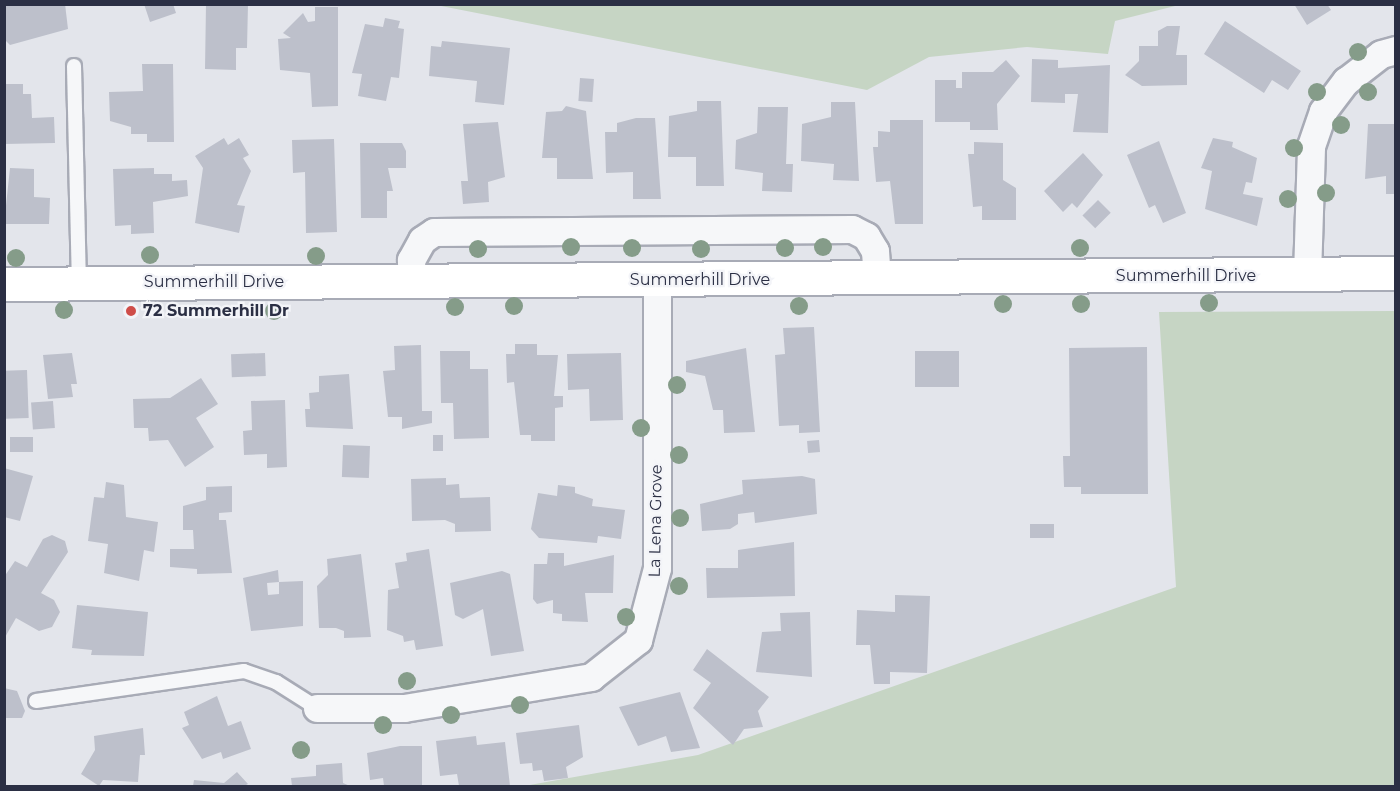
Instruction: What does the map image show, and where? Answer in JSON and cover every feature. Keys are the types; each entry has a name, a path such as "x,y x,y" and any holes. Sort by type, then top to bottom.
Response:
{"main road":[{"name":"Summerhill Drive","path":"4,284 878,279 1395,273"}],"street":[{"path":"1307,275 1311,146 1323,111 1346,81 1381,54 1395,50"},
{"path":"412,281 411,260 422,240 434,232 852,229 866,236 875,251 878,279"},
{"name":"La Lena Grove","path":"317,708 404,708 591,676 638,640 657,568 657,280"}],"lane":[{"path":"74,66 79,283"},
{"path":"36,701 244,671 276,682 317,708"}],"green space":[{"path":"436,5 1179,5 1115,21 1108,54 1027,47 929,57 867,90"},
{"path":"1395,311 1395,786 524,786 698,755 1176,587 1159,312"}],"building":[{"path":"4,4 65,4 68,29 10,45 4,39"},
{"path":"144,4 173,4 176,13 150,22"},
{"path":"206,4 248,4 247,48 236,48 236,70 205,69"},
{"path":"1294,4 1327,4 1331,10 1307,25"},
{"path":"315,7 338,7 338,106 312,107 310,73 280,70 278,39 291,38 283,33 303,13 308,22 315,21"},
{"path":"385,18 400,21 398,28 404,29 399,78 391,77 386,101 358,96 362,74 352,73 365,24 383,27"},
{"path":"1225,21 1301,71 1288,90 1272,80 1264,93 1204,54"},
{"path":"1167,26 1180,26 1176,55 1187,55 1187,85 1142,86 1125,75 1139,61 1139,46 1158,46 1158,31"},
{"path":"442,41 510,48 504,105 475,102 477,81 429,76 431,46 441,47"},
{"path":"1032,59 1058,60 1058,68 1110,65 1108,133 1073,132 1078,94 1065,94 1065,103 1031,102"},
{"path":"1006,60 1020,76 997,104 998,130 970,130 970,122 935,122 935,80 956,80 956,88 962,88 962,72 993,72"},
{"path":"142,64 173,64 174,142 147,142 147,134 131,134 131,127 110,121 109,92 143,91"},
{"path":"580,78 594,79 592,102 578,101"},
{"path":"4,84 23,84 23,94 31,94 32,118 54,117 55,143 4,144"},
{"path":"697,101 721,101 724,186 696,186 696,157 668,157 669,116 697,111"},
{"path":"831,102 855,102 859,181 833,180 834,164 801,161 802,124 831,117"},
{"path":"566,106 586,111 593,179 557,179 557,158 542,158 546,112 562,111"},
{"path":"758,107 788,107 786,164 793,164 792,192 762,191 763,173 735,169 736,140 757,133"},
{"path":"636,118 655,118 661,199 633,199 633,172 606,173 605,132 617,132 617,123"},
{"path":"890,120 923,120 923,224 895,224 890,181 876,182 873,147 878,147 878,131 890,132"},
{"path":"498,122 505,177 488,182 489,202 463,204 461,181 468,181 463,124"},
{"path":"1368,124 1396,124 1396,194 1386,194 1386,176 1365,179"},
{"path":"224,138 228,145 239,138 249,155 243,158 251,171 237,205 245,206 239,233 195,223 203,168 195,156"},
{"path":"1213,138 1233,142 1232,147 1257,158 1252,183 1246,182 1243,194 1263,198 1257,226 1205,209 1212,171 1201,168"},
{"path":"334,139 337,232 306,233 305,172 293,173 292,140"},
{"path":"1159,141 1186,213 1163,223 1155,205 1149,208 1127,155"},
{"path":"974,142 1003,143 1003,180 1016,188 1016,220 982,220 982,206 973,207 968,154 974,154"},
{"path":"360,143 402,143 406,151 406,168 388,168 393,191 387,191 387,218 361,218"},
{"path":"1083,153 1103,175 1077,208 1072,203 1063,212 1044,191"},
{"path":"10,168 34,169 34,197 50,198 49,224 4,224"},
{"path":"154,168 154,174 172,174 172,181 187,180 188,196 153,202 154,233 131,234 131,225 115,226 113,169"},
{"path":"1098,200 1111,213 1095,228 1082,216"},
{"path":"814,327 820,432 799,433 799,425 779,426 775,355 785,354 783,328"},
{"path":"515,344 537,344 537,355 558,355 554,396 563,396 563,407 555,408 555,441 531,441 531,435 520,435 514,382 507,383 506,354 515,354"},
{"path":"421,345 422,411 432,411 432,423 402,429 402,417 388,417 383,371 395,370 394,346"},
{"path":"1147,347 1148,494 1081,494 1081,487 1064,487 1063,456 1070,456 1069,348"},
{"path":"746,348 755,432 724,433 723,410 713,410 705,376 686,372 686,361"},
{"path":"440,351 470,351 470,369 488,369 489,438 454,439 453,403 441,403"},
{"path":"915,351 959,351 959,387 915,387"},
{"path":"72,353 77,384 71,384 73,397 48,399 43,355"},
{"path":"265,353 266,376 232,377 231,354"},
{"path":"621,353 623,420 590,421 589,389 568,390 567,354"},
{"path":"27,370 29,418 6,419 4,371"},
{"path":"349,374 353,429 306,427 305,409 310,409 309,393 319,392 319,376"},
{"path":"201,378 218,404 196,418 214,447 185,467 168,440 149,441 148,428 134,428 133,399 170,398"},
{"path":"285,400 287,467 267,468 267,454 244,455 243,431 252,430 251,401"},
{"path":"53,401 55,428 33,429 31,403"},
{"path":"433,435 443,435 443,451 433,451"},
{"path":"10,437 33,437 33,452 10,452"},
{"path":"819,440 820,452 808,453 807,441"},
{"path":"343,445 370,446 369,478 342,477"},
{"path":"4,468 33,476 20,521 4,517"},
{"path":"802,476 815,479 817,514 755,523 754,512 738,514 738,524 730,529 702,531 700,504 743,494 742,480"},
{"path":"446,478 446,485 459,484 460,498 490,497 491,531 455,532 455,524 445,520 412,521 411,479"},
{"path":"106,482 124,485 126,517 158,522 154,552 144,550 139,581 104,573 108,544 88,541 94,497 104,498"},
{"path":"558,485 575,487 575,493 593,499 592,506 625,510 621,539 598,536 597,543 539,538 531,529 538,493 557,496"},
{"path":"232,486 232,512 219,513 219,520 226,520 232,573 197,574 197,569 170,567 170,549 194,549 193,530 183,530 183,506 206,500 206,487"},
{"path":"1030,524 1054,524 1054,538 1030,538"},
{"path":"52,535 65,541 68,552 41,593 54,600 60,612 52,627 39,631 16,618 4,639 4,577 15,561 27,567 43,539"},
{"path":"794,542 795,596 707,598 706,568 738,568 738,550"},
{"path":"429,549 443,646 416,650 414,640 404,642 403,636 387,630 388,590 399,588 395,563 407,561 406,553"},
{"path":"548,553 564,553 564,566 614,555 613,593 585,593 588,622 562,621 562,614 553,613 553,600 537,604 533,599 534,564 547,564"},
{"path":"361,554 371,637 344,638 344,631 336,628 319,628 317,586 328,575 327,559"},
{"path":"278,570 279,582 303,581 303,626 251,631 243,578","holes":["279,582 279,594 268,595 267,583"]},
{"path":"502,571 510,574 524,651 491,656 483,609 463,619 455,615 450,583"},
{"path":"895,595 930,596 927,673 890,672 890,684 874,684 870,645 856,645 857,610 895,612"},
{"path":"77,605 148,612 144,656 91,655 92,650 72,648"},
{"path":"810,612 812,677 756,672 762,632 781,631 780,613"},
{"path":"707,649 769,697 758,711 763,727 744,729 733,745 693,708 711,683 693,670"},
{"path":"4,688 17,691 25,711 22,718 4,718"},
{"path":"680,692 700,748 671,752 666,736 638,746 619,707"},
{"path":"217,696 228,726 241,721 251,749 223,759 221,752 202,759 182,728 189,725 184,712"},
{"path":"579,725 583,757 566,767 568,778 544,781 542,770 533,771 532,763 520,764 516,733"},
{"path":"143,728 145,755 140,755 138,782 103,780 99,786 81,774 95,750 94,736"},
{"path":"476,736 477,745 505,742 510,786 459,786 457,774 440,776 436,741"},
{"path":"400,746 422,746 422,786 384,786 383,778 370,780 367,753"},
{"path":"342,763 343,783 350,786 292,786 291,778 316,776 316,765"},
{"path":"237,772 248,784 244,786 193,786 194,780 224,783"}],"place":[{"name":"72 Summerhill Dr","path":"131,311"}]}
